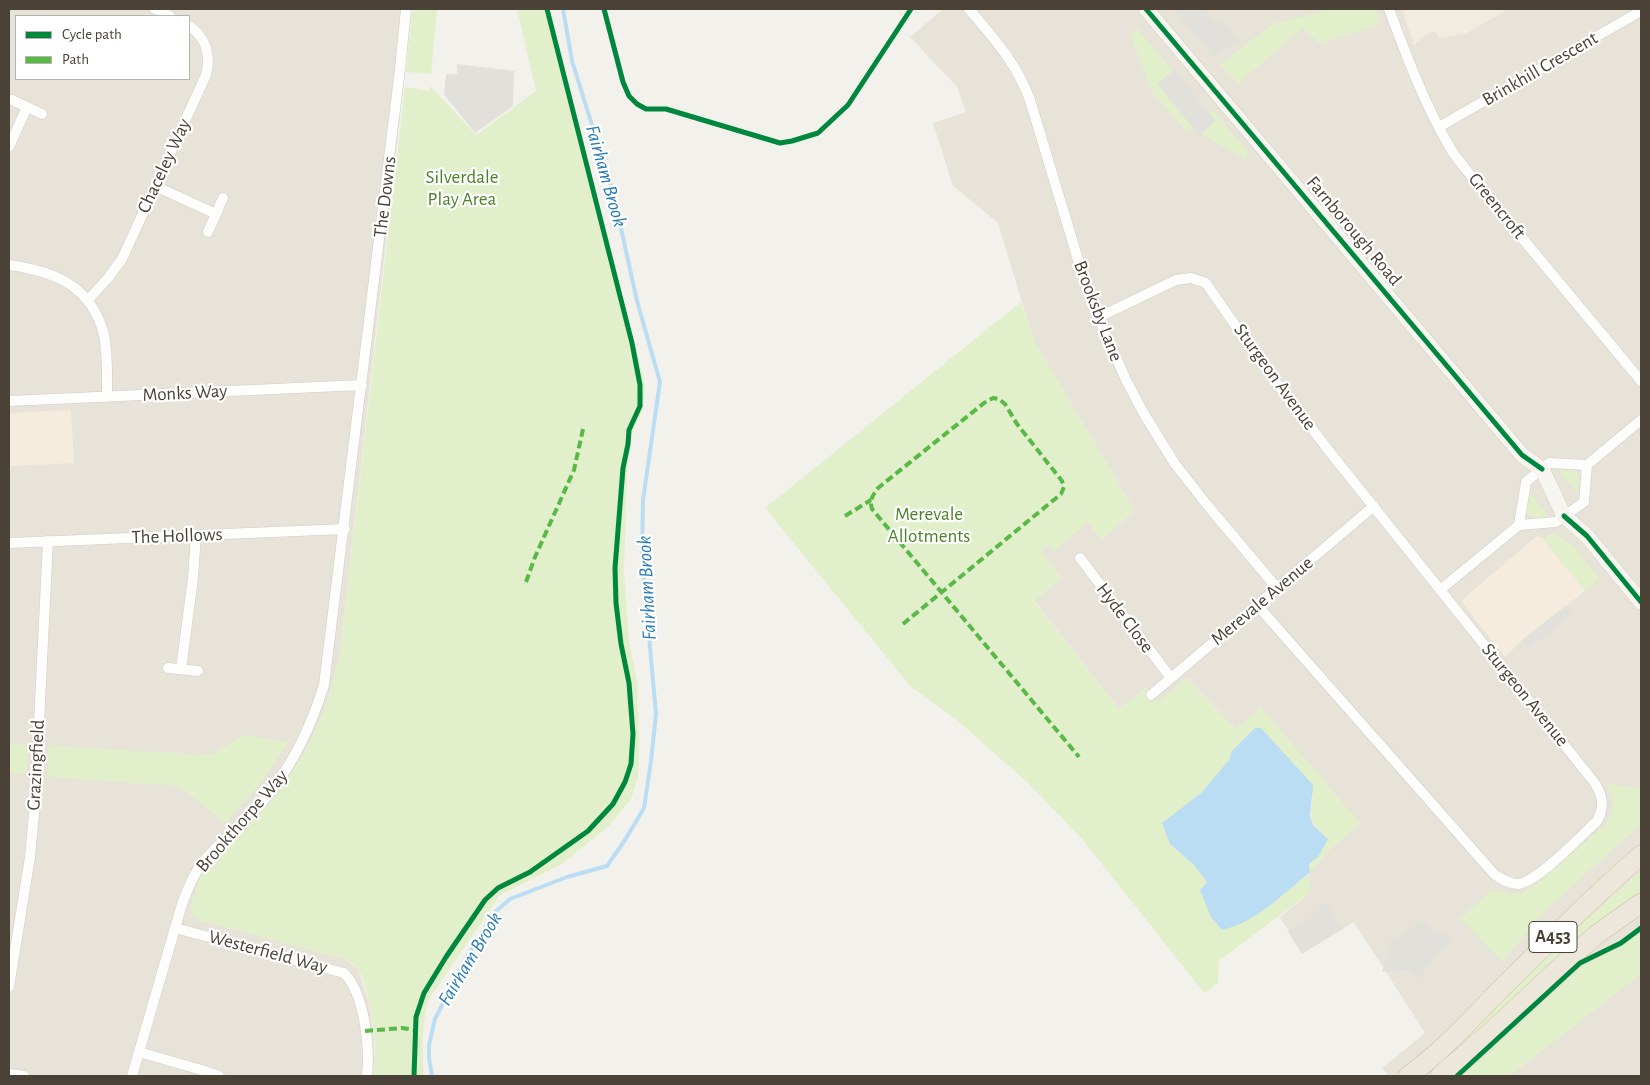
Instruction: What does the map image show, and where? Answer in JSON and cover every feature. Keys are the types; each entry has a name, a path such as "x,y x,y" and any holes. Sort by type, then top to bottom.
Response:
{"highway":[{"name":"A453","path":"1408,1076 1420,1068 1595,897 1641,856"},
{"name":"A453","path":"1440,1076 1596,935 1641,903"}],"street":[{"path":"155,9 168,15"},
{"name":"The Downs","path":"362,385 406,9"},
{"name":"Brooksby Lane","path":"969,9 1010,60 1022,81 1030,100 1088,296 1140,406 1175,464 1277,588"},
{"name":"Farnborough Road","path":"1146,9 1522,455 1542,469 1564,516 1586,536 1641,602"},
{"name":"Greencroft","path":"1389,9 1410,66 1439,127 1454,153 1478,185 1641,381"},
{"name":"Brinkhill Crescent","path":"1439,127 1641,11"},
{"name":"Chaceley Way","path":"88,300 122,259 204,80 208,67 207,50 202,38 190,27"},
{"path":"12,100 42,114"},
{"path":"9,147 27,107"},
{"path":"155,186 216,214"},
{"path":"208,232 223,198"},
{"path":"9,264 37,269 61,278 88,300 95,310 104,335 107,397"},
{"name":"Sturgeon Avenue","path":"1097,318 1176,280 1191,278 1206,283 1259,360 1594,782 1602,796 1602,809 1597,821 1540,873 1525,883 1509,883 1495,875 1257,605"},
{"name":"Monks Way","path":"9,401 362,385"},
{"name":"Brookthorpe Way","path":"132,1076 175,928 187,891 199,867 211,852 260,804 276,785 304,742 315,714 324,685 362,385"},
{"path":"1519,524 1525,482 1549,463 1587,465 1641,420"},
{"path":"1440,590 1519,524 1556,522 1584,502 1587,465"},
{"name":"Merevale Avenue","path":"1151,695 1374,506"},
{"name":"The Hollows","path":"9,543 344,529"},
{"path":"181,669 193,578 196,535"},
{"name":"Grazingfield","path":"9,987 13,936 30,857 35,803 48,541"},
{"name":"Hyde Close","path":"1080,558 1171,678"},
{"path":"168,668 198,671"},
{"name":"Westerfield Way","path":"175,928 344,973 352,984 363,1018 368,1053 367,1076"},
{"path":"139,1052 205,1070 219,1076"},
{"path":"9,1074 24,1076"}],"shaded area":[{"path":"9,9 412,9 340,652 332,686 322,716 306,750 286,782 276,796 217,854 200,878 199,920 345,959 358,969 369,1002 373,1029 375,1062 372,1076 9,1076"},
{"path":"943,9 1641,9 1641,1076 1389,1076 1382,1068 1425,1033 1354,922 1302,953 1280,917 1311,892 1308,874 1330,849 1360,823 1235,729 1187,678 1157,703 1146,688 1119,709 1034,600 1061,579 1041,551 1049,545 1053,550 1088,522 1102,540 1134,510 1033,339 998,223 953,186 933,123 966,112 957,87 910,37"},
{"path":"1174,9 1204,9 1218,25 1224,21 1239,39 1214,58"},
{"path":"1402,9 1509,9 1465,34 1439,38 1435,31 1425,35 1414,45"},
{"path":"457,64 514,71 513,106 475,133 444,94 446,74 457,74"},
{"path":"1174,70 1216,121 1199,135 1157,84"},
{"path":"71,410 74,463 9,466 9,413"},
{"path":"1537,536 1542,538 1585,591 1522,640 1505,657 1463,604 1462,600"},
{"path":"1565,606 1572,614 1528,649 1522,640"},
{"path":"1325,902 1343,929 1302,954 1288,932 1312,917"},
{"path":"1423,920 1430,928 1444,933 1451,940 1417,979 1408,970 1382,972 1390,942"}],"green space":[{"path":"416,9 437,9 431,74 406,72 412,13"},
{"name":"Silverdale Play Area","path":"517,9 545,9 643,376 645,389 643,409 633,430 627,470 624,571 629,642 637,681 638,777 631,799 608,827 560,865 500,895 429,999 423,1037 424,1076 372,1076 375,1061 373,1027 366,987 356,967 338,957 199,920 193,916 191,904 200,878 207,866 276,796 306,750 322,716 332,686 340,652 405,87 429,91 430,86 476,135 536,91"},
{"path":"1333,9 1376,9 1380,24 1320,44 1303,28 1238,84 1220,65 1272,24"},
{"path":"1137,28 1208,113 1187,132 1153,94 1130,34"},
{"path":"1214,111 1250,154 1244,159 1192,129"},
{"name":"Merevale Allotments","path":"1021,302 1033,339 1134,510 1102,540 1088,522 1053,551 1049,545 1041,551 1061,579 1034,601 1119,709 1146,688 1157,702 1187,678 1235,729 1261,707 1360,823 1330,849 1310,872 1309,864 1318,857 1328,839 1312,820 1313,796 1232,751 1229,760 1201,793 1191,801 1170,844 1194,865 1207,882 1253,916 1308,874 1311,892 1219,961 1218,983 1204,993 1083,840 1029,784 957,720 911,687 765,508"},
{"path":"1562,470 1574,471 1579,475 1578,493 1560,473"},
{"path":"1528,494 1531,494 1548,515 1547,517 1533,518 1526,513"},
{"path":"1554,533 1573,545 1599,579 1585,591 1542,538"},
{"path":"243,735 288,742 265,778 225,823 179,786 47,777 49,746 211,755"},
{"path":"9,744 29,745 27,774 9,773"},
{"path":"1605,783 1641,789 1641,824 1545,911 1502,962 1460,919 1492,889 1511,894 1522,893 1536,884 1607,823 1613,803"},
{"path":"1641,871 1641,893 1449,1059 1428,1076 1421,1076 1571,933"},
{"path":"1641,932 1641,974 1510,1076 1463,1076 1583,966 1616,950"}],"water":[{"path":"1255,728 1261,728 1313,785 1310,816 1313,825 1328,839 1318,857 1309,864 1310,872 1280,898 1245,921 1234,927 1222,930 1211,917 1200,890 1207,882 1194,865 1170,844 1162,823 1201,793 1229,760 1232,751"}],"waterway":[{"name":"Fairham Brook","path":"432,1076 429,1045 435,1019 466,958 495,912 510,899 567,877 607,866 644,808 651,761 656,714 642,558 643,500 660,382 637,301 613,192 572,61 563,9"}],"marked path":[{"path":"903,624 1061,494 1064,487 1062,481 1017,424 1005,404 999,399 993,398 984,403 878,488 872,498 871,506 872,509 1079,757"},
{"path":"526,582 535,557 574,470 583,429"},
{"path":"845,516 871,500"},
{"path":"365,1031 402,1028 415,1030"}],"cycle path":[{"path":"414,1076 416,1017 424,993 485,900 498,888 530,872 588,831 613,804 625,782 631,764 633,734 629,683 621,644 616,603 615,568 623,468 629,430 640,406 640,385 632,343 547,9"},
{"path":"604,9 623,82 629,96 637,104 646,109 666,109 780,143 818,133 848,105 911,9"},
{"path":"1146,9 1522,455 1542,469"},
{"path":"1564,516 1587,536 1641,602"},
{"path":"1457,1076 1580,963 1621,943 1641,928"}]}
